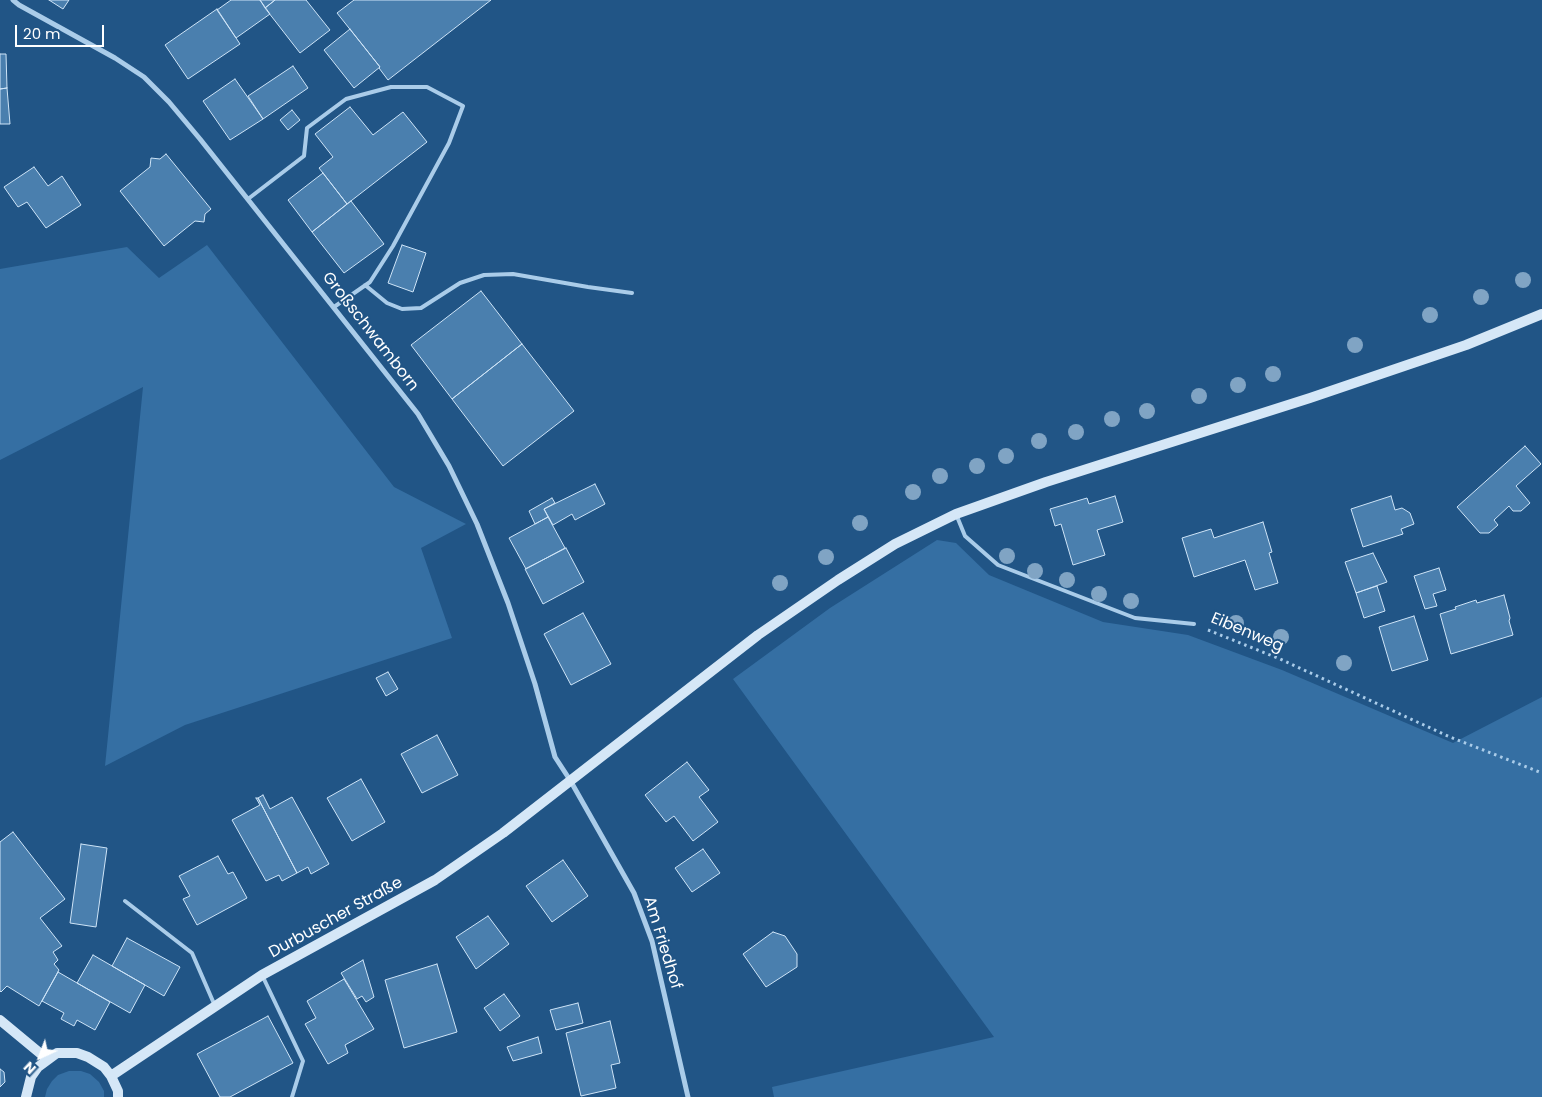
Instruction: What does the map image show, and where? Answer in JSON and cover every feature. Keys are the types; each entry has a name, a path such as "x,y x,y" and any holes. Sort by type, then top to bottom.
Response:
{"main road":[{"name":"Durbuscher Straße","path":"111,1076 262,976 435,880 503,833 758,636 895,544 956,514 1046,482 1310,398 1447,351 1542,314"},
{"path":"0,1020 47,1059"},
{"path":"26,1097 31,1077 47,1059 57,1053 77,1053 88,1057 104,1067 111,1076 118,1091 118,1097"}],"street":[{"name":"Großschwamborn","path":"13,0 144,77 169,102 418,414 449,466 477,524 508,604 535,684 555,756 570,780"},
{"name":"Am Friedhof","path":"570,780 634,893 652,941 688,1097"}],"lane":[{"path":"248,199 304,156 307,128 346,99 391,87 427,87 463,106 449,143 393,246 370,282 334,308"},
{"path":"365,285 386,303 402,309 421,308 460,283 484,276 513,274 632,293"},
{"name":"Eibenweg","path":"956,514 965,536 998,565 1135,618 1194,624"},
{"path":"125,901 192,953 215,1007"},
{"path":"262,976 303,1061 292,1097"}],"path":[{"name":"Eibenweg","path":"1194,624 1280,660 1450,737 1542,773"}],"shaded area":[{"path":"207,245 394,487 466,524 421,548 452,638 185,725 105,766 143,387 0,460 0,269 127,247 159,278"},
{"path":"937,540 956,543 989,575 1103,622 1188,635 1282,670 1453,743 1542,697 1542,1097 774,1097 772,1087 994,1037 733,679 830,608"},
{"path":"69,1071 81,1071 90,1074 99,1082 104,1091 104,1097 45,1097 52,1081 58,1075"}],"building":[{"path":"49,0 69,0 63,9"},
{"path":"231,0 260,0 270,14 236,38 217,10"},
{"path":"260,0 275,0 265,8"},
{"path":"275,0 306,0 330,30 300,53 265,8"},
{"path":"354,0 491,0 388,80 380,67 337,13"},
{"path":"217,9 240,44 188,79 165,45"},
{"path":"350,29 380,67 354,88 324,50"},
{"path":"0,54 6,54 7,88 0,89"},
{"path":"293,66 308,88 263,119 248,96"},
{"path":"235,79 263,119 230,140 203,101"},
{"path":"7,88 10,124 0,124 0,89"},
{"path":"350,107 373,135 403,112 427,142 347,204 319,168 333,157 315,134"},
{"path":"292,110 300,120 288,130 280,120"},
{"path":"166,154 211,209 205,214 204,222 195,221 164,246 120,191 150,167 151,158 160,159"},
{"path":"34,167 48,186 62,176 81,205 46,228 27,202 18,207 4,187"},
{"path":"323,173 347,204 312,232 288,200"},
{"path":"351,201 384,244 344,273 312,232"},
{"path":"402,245 426,253 413,292 388,283"},
{"path":"481,291 522,344 452,399 411,345"},
{"path":"522,344 574,411 503,466 452,399"},
{"path":"1525,446 1541,464 1516,486 1530,503 1521,511 1513,511 1509,506 1494,520 1498,525 1489,533 1480,533 1457,507"},
{"path":"595,484 605,504 575,520 572,514 553,525 544,509"},
{"path":"1115,496 1123,522 1097,530 1105,555 1073,565 1061,524 1055,526 1050,509 1087,498 1089,504"},
{"path":"1391,496 1395,510 1402,508 1410,513 1414,524 1401,529 1403,534 1363,547 1351,509"},
{"path":"552,498 555,503 544,509 548,517 535,524 529,511"},
{"path":"548,517 565,548 526,569 509,538"},
{"path":"1263,522 1272,552 1269,553 1278,583 1255,590 1245,560 1194,577 1182,538 1211,529 1214,538"},
{"path":"566,548 584,582 543,604 525,569"},
{"path":"1373,553 1387,582 1356,593 1345,562"},
{"path":"1439,568 1446,590 1433,594 1437,606 1425,609 1414,576"},
{"path":"1377,586 1385,611 1364,618 1356,593"},
{"path":"1504,595 1513,635 1451,654 1440,614 1476,600 1477,603"},
{"path":"583,613 611,664 571,685 544,634"},
{"path":"1414,616 1428,660 1392,671 1379,627"},
{"path":"388,672 398,689 386,696 376,678"},
{"path":"437,735 458,775 422,793 401,754"},
{"path":"687,762 709,790 699,797 718,822 693,841 674,816 666,822 645,795"},
{"path":"361,779 385,822 352,841 327,798"},
{"path":"263,795 270,809 292,797 329,864 311,874 308,867 297,873 258,798"},
{"path":"256,798 258,798 297,873 282,881 279,875 266,881 232,820 260,805"},
{"path":"13,832 65,899 40,918 62,946 53,952 58,960 54,964 59,970 39,1006 7,986 0,991 0,842"},
{"path":"81,844 107,848 96,927 70,923"},
{"path":"703,849 720,873 692,892 675,868"},
{"path":"218,856 228,874 233,872 247,898 197,925 183,899 190,896 179,876"},
{"path":"563,860 588,896 552,922 526,886"},
{"path":"488,916 509,944 476,969 456,937"},
{"path":"773,932 785,936 797,954 797,967 766,987 743,954"},
{"path":"127,938 180,967 164,996 112,966"},
{"path":"93,955 145,985 130,1013 77,983"},
{"path":"363,960 374,997 366,1002 362,996 357,999 341,973"},
{"path":"437,964 457,1032 404,1048 385,980"},
{"path":"58,972 110,1002 95,1030 77,1020 74,1026 61,1019 64,1013 42,1001"},
{"path":"344,979 374,1029 345,1045 348,1053 328,1064 305,1024 316,1018 307,1001"},
{"path":"504,994 520,1016 500,1031 484,1008"},
{"path":"578,1003 583,1023 556,1030 550,1010"},
{"path":"268,1016 293,1063 230,1097 220,1097 197,1054"},
{"path":"610,1021 620,1063 611,1065 616,1088 581,1096 566,1033"},
{"path":"538,1037 542,1053 513,1061 507,1047"},
{"path":"0,1069 4,1072 5,1082 0,1087"}]}
